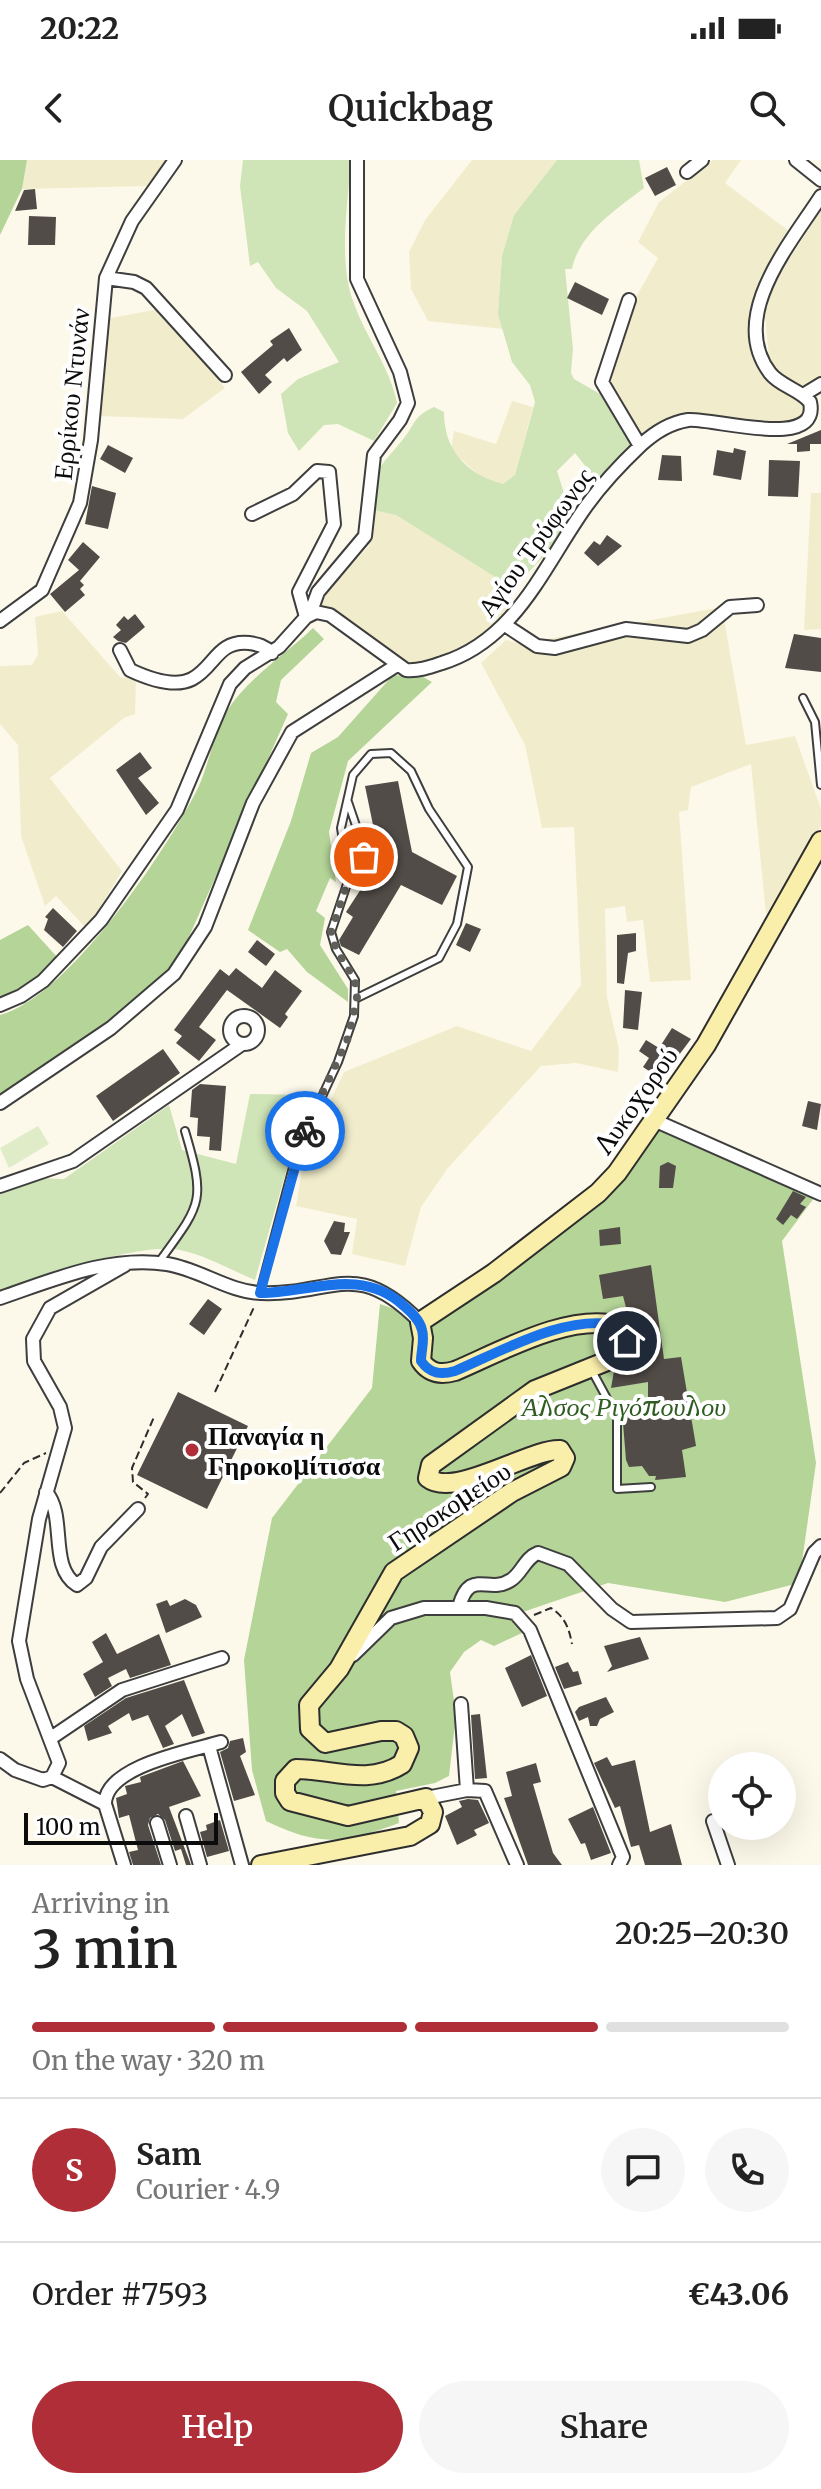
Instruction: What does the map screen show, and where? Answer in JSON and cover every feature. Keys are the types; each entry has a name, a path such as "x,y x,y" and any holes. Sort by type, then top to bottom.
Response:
{"street":[{"name":"Ερρίκου Ντυνάν","path":"0,621 33,600 46,584 84,490 106,278 132,221 175,160"},
{"path":"0,1005 43,981 95,928 177,810 230,684 245,668 272,653 308,616 318,592 365,536 369,523 371,463 408,403 400,372 370,314 357,279 357,160"},
{"path":"687,172 702,160"},
{"path":"796,160 821,180"},
{"path":"821,196 776,267 756,314 759,344 768,371 803,395 821,384"},
{"path":"106,278 134,282 146,288 225,375"},
{"path":"629,300 602,382 640,446"},
{"name":"Αγίου Τρύφωνος","path":"397,665 415,670 454,660 478,649 505,625 586,507 640,446 663,428 692,420 764,429 791,428 804,422 810,413 810,403 803,395"},
{"path":"252,514 293,494 317,471 329,472 334,524 299,592 308,616"},
{"path":"505,625 534,645 549,648 626,629 688,636 702,630 730,607 757,605"},
{"path":"0,1103 111,1028 174,974 205,927 253,803 292,732 397,665 330,615 308,616"},
{"path":"120,650 130,670 175,682 195,677 217,652 233,643 263,645 272,653"},
{"name":"Λυκοχορού","path":"420,1322 461,1298 603,1188 656,1121 731,1003 821,841"},
{"path":"0,1186 73,1161 242,1044"},
{"path":"656,1121 821,1194"},
{"path":"0,1298 76,1272 158,1263 260,1293 337,1282 360,1285 398,1301 420,1322"},
{"path":"52,1777 59,1758 27,1679 19,1641 26,1583 64,1421 34,1361 35,1332 45,1314 58,1302 125,1265"},
{"name":"Γηροκομείου","path":"420,1322 423,1338 421,1361 439,1374 455,1371 554,1330 609,1324 619,1326 627,1338 625,1350 591,1369 535,1390 431,1465 428,1478 442,1483 504,1470 550,1450 560,1450 565,1458 561,1467 512,1492 400,1567 390,1578 339,1669 309,1705 308,1722 314,1736 334,1743 396,1731 408,1742 405,1760 392,1770 351,1777 296,1769 285,1781 285,1793 297,1805 340,1816 426,1798"},
{"path":"46,1492 54,1506 65,1567 77,1585 86,1578 101,1547 138,1509"},
{"path":"459,1607 466,1589 473,1585 506,1582 538,1553 568,1564 612,1609 631,1622 777,1618 790,1609 814,1553 821,1546"},
{"path":"339,1669 391,1618 424,1608 459,1607 515,1613 530,1630 623,1857 619,1865"},
{"path":"51,1738 102,1700 133,1685 222,1658"},
{"path":"461,1704 467,1790"},
{"path":"124,1865 105,1804 112,1785 128,1772 215,1744 242,1865"},
{"path":"0,1759 36,1779 52,1777 105,1804"},
{"path":"261,1865 418,1834 433,1817 426,1798 467,1790 483,1790 489,1795 517,1865"},
{"path":"186,1816 200,1865"},
{"path":"157,1823 170,1865"},
{"path":"719,1840 728,1865"}],"lane":[{"path":"803,698 815,722 821,785"},
{"path":"349,878 340,834 353,775 371,754 391,753 411,771 429,809 468,867 457,924 439,958 357,998"},
{"path":"260,1293 298,1148 348,1038 357,998 355,980 334,944 331,932 349,878 365,852 358,822 348,801"},
{"path":"158,1263 197,1205 198,1174 185,1131"},
{"path":"591,1369 617,1417 617,1489 651,1487"}],"path":[{"path":"215,1392 260,1293"},
{"path":"138,1509 148,1494 133,1482 132,1468 154,1417"},
{"path":"0,1493 32,1457 59,1452"},
{"path":"521,1620 551,1608 568,1627 572,1644"}],"shaded area":[{"path":"27,160 167,160 149,186 22,189"},
{"path":"472,160 557,160 514,215 502,256 498,314 503,329 428,321 411,289 409,252 425,220"},
{"path":"713,160 741,160 725,183 793,234 752,312 756,351 767,381 804,406 805,417 786,426 705,417 641,442 609,388 635,299 658,258 638,242 659,202"},
{"path":"821,210 821,379 801,387 777,375 769,358 765,316 771,292"},
{"path":"159,309 225,388 183,419 98,416 106,319"},
{"path":"512,401 533,407 515,475 503,484 484,479 451,451 454,431 496,444"},
{"path":"811,493 821,493 821,629 804,630"},
{"path":"373,510 396,515 513,588 504,619 470,650 406,668 320,607 329,589 369,546"},
{"path":"722,607 746,745 795,736 821,809 821,826 773,908 766,914 751,764 691,787 688,810 679,812 691,980 650,982 643,920 627,922 625,906 605,909 607,997 619,1049 618,1072 576,1063 541,1066 447,1169 421,1207 405,1266 352,1254 357,1219 296,1206 304,1157 344,1072 457,1026 531,1051 581,985 574,827 542,828 525,745 481,663 506,640 521,644"},
{"path":"62,611 120,677 136,680 135,714 124,718 50,778 122,871 87,929 56,896 45,906 21,836 18,745 0,724 0,666 32,665 38,654 35,617"}],"green space":[{"path":"0,160 27,160 22,189 0,235"},
{"path":"243,160 351,160 345,231 348,284 358,314 389,377 397,403 374,441 338,424 324,425 299,451 288,433 281,394 298,379 339,362 307,311 276,288 258,262 250,266 240,186"},
{"path":"557,160 639,160 644,188 600,223 582,244 572,269 565,269 573,349 571,373 574,379 600,394 635,446 598,482 575,453 557,471 569,509 556,544 513,588 396,515 373,510 374,485 383,463 416,420 434,407 444,412 448,438 468,467 503,484 515,475 535,402 530,385 512,362 498,314 502,256 514,215"},
{"path":"313,628 324,639 281,680 276,702 288,714 180,957 117,1016 0,1099 0,1015 27,1003 55,981 113,918 183,815 198,788 214,741 234,701 255,678"},
{"path":"393,675 423,677 432,682 348,761 329,832 336,882 330,878 316,911 325,918 320,945 348,989 348,1002 307,972 287,949 280,952 248,930 291,821 311,753 338,737"},
{"path":"28,925 58,958 18,994 0,1000 0,940"},
{"path":"250,1094 308,1095 255,1280 199,1255 162,1249 89,1263 0,1294 0,1191 35,1178 64,1179 169,1105 182,1150 236,1164"},
{"path":"38,1126 49,1144 9,1168 0,1148"},
{"name":"Άλσος Ριγόπουλου","path":"660,1126 814,1198 782,1241 816,1463 799,1583 725,1602 608,1583 520,1613 524,1632 494,1646 481,1640 464,1652 450,1672 456,1715 449,1776 435,1783 396,1791 399,1823 362,1835 332,1840 302,1835 266,1821 252,1770 244,1660 272,1518 372,1388 380,1304 419,1315 438,1315 458,1309"}],"building":[{"path":"667,167 676,185 655,196 645,178"},
{"path":"35,189 37,209 15,211 24,190"},
{"path":"29,216 56,217 55,245 28,245"},
{"path":"575,282 609,299 602,315 567,298"},
{"path":"289,328 302,350 287,362 284,358 265,375 272,382 259,394 241,372 273,345 270,341"},
{"path":"821,430 821,444 810,444 810,451 797,452 797,444 787,444"},
{"path":"108,445 133,458 125,473 100,459"},
{"path":"734,448 746,451 741,480 713,475 717,450 733,453"},
{"path":"662,455 681,456 682,481 658,480"},
{"path":"769,460 800,461 798,497 768,496"},
{"path":"92,486 116,493 108,529 85,524"},
{"path":"607,535 622,546 598,566 584,553 594,541 600,545"},
{"path":"83,542 100,557 80,581 84,585 80,589 85,595 65,612 50,594 79,570 68,560"},
{"path":"135,614 145,627 126,643 118,641 113,637 121,630 116,625 124,616 128,620"},
{"path":"794,634 821,638 821,672 785,668"},
{"path":"140,752 152,768 138,778 159,803 146,815 116,770"},
{"path":"398,781 412,852 457,876 442,905 401,885 359,955 341,946 339,940 353,917 346,912 372,872 363,867 370,854 380,859 365,786"},
{"path":"53,908 77,931 63,947 44,930 48,919 45,917"},
{"path":"466,923 481,929 470,952 456,945"},
{"path":"636,933 636,951 628,953 624,984 617,983 617,935"},
{"path":"257,940 275,954 266,966 248,952"},
{"path":"236,968 262,988 275,970 302,991 285,1014 288,1017 280,1028 227,990 199,1027 216,1040 199,1061 176,1043 182,1036 174,1030 220,969 229,976"},
{"path":"625,990 642,992 638,1030 623,1028"},
{"path":"672,1028 691,1039 661,1079 643,1067 649,1058 639,1051 646,1040 659,1048"},
{"path":"163,1049 180,1073 113,1121 96,1096"},
{"path":"200,1084 226,1086 221,1151 209,1150 210,1137 197,1136 198,1118 190,1117 192,1090"},
{"path":"808,1101 821,1104 817,1130 802,1126"},
{"path":"668,1162 676,1166 673,1188 659,1188 660,1166"},
{"path":"793,1191 806,1197 800,1204 806,1207 797,1219 791,1215 783,1225 776,1219"},
{"path":"334,1221 345,1223 344,1232 350,1232 341,1255 331,1254 324,1241"},
{"path":"620,1227 621,1244 600,1246 599,1230"},
{"path":"651,1265 664,1359 681,1357 696,1446 682,1450 686,1477 655,1480 656,1476 649,1476 642,1466 629,1467 622,1411 648,1408 648,1382 611,1388 614,1371 636,1366 636,1360 646,1358 638,1314 628,1315 623,1296 603,1299 599,1275"},
{"path":"208,1299 222,1309 204,1335 189,1324"},
{"name":"Παναγία η Γηροκομίτισσα","path":"178,1392 248,1426 207,1509 137,1475"},
{"path":"185,1599 196,1605 202,1617 166,1633 156,1604 167,1600 170,1606"},
{"path":"106,1633 117,1654 159,1634 171,1665 130,1678 126,1669 108,1678 112,1686 95,1697 83,1674 103,1662 92,1642"},
{"path":"640,1637 649,1659 607,1672 612,1666 604,1646"},
{"path":"531,1655 547,1696 522,1707 505,1668"},
{"path":"568,1662 573,1672 578,1671 582,1684 564,1689 555,1667"},
{"path":"184,1680 205,1733 192,1737 182,1714 165,1726 174,1744 163,1748 148,1715 132,1721 129,1713 108,1726 112,1733 88,1741 84,1726 126,1698"},
{"path":"606,1697 614,1712 600,1719 597,1726 590,1726 588,1717 579,1721 575,1712 579,1707"},
{"path":"480,1714 487,1778 475,1779 471,1715"},
{"path":"243,1738 246,1752 240,1756 255,1795 234,1801 220,1752 228,1748 230,1741"},
{"path":"607,1757 612,1766 635,1760 650,1832 671,1824 682,1865 645,1865 639,1845 631,1847 620,1806 615,1808 594,1763"},
{"path":"183,1761 201,1796 169,1807 191,1865 186,1865 181,1849 175,1851 165,1820 158,1814 150,1818 148,1825 161,1865 133,1865 129,1852 138,1850 129,1815 119,1818 116,1798 127,1794 125,1786 141,1782 140,1777"},
{"path":"536,1763 541,1782 533,1784 553,1853 562,1865 528,1865 504,1798 512,1796 506,1772"},
{"path":"478,1800 489,1823 474,1830 477,1835 457,1845 445,1816 462,1807 459,1801"},
{"path":"593,1807 611,1853 591,1860 585,1843 581,1844 568,1819"},
{"path":"220,1820 229,1851 207,1857 200,1832 207,1830 206,1825"}],"way so far":[{"path":"305,1131 353,1023 356,984 334,944 331,932 349,878 364,857"}],"place":[{"name":"Παναγία η Γηροκομίτισσα","path":"192,1450"}],"route":[{"path":"305,1131 296,1153 260,1293 337,1282 381,1292 403,1304 420,1322 423,1338 421,1361 425,1367 439,1374 455,1371 554,1330 569,1327 619,1326 627,1341"}]}
